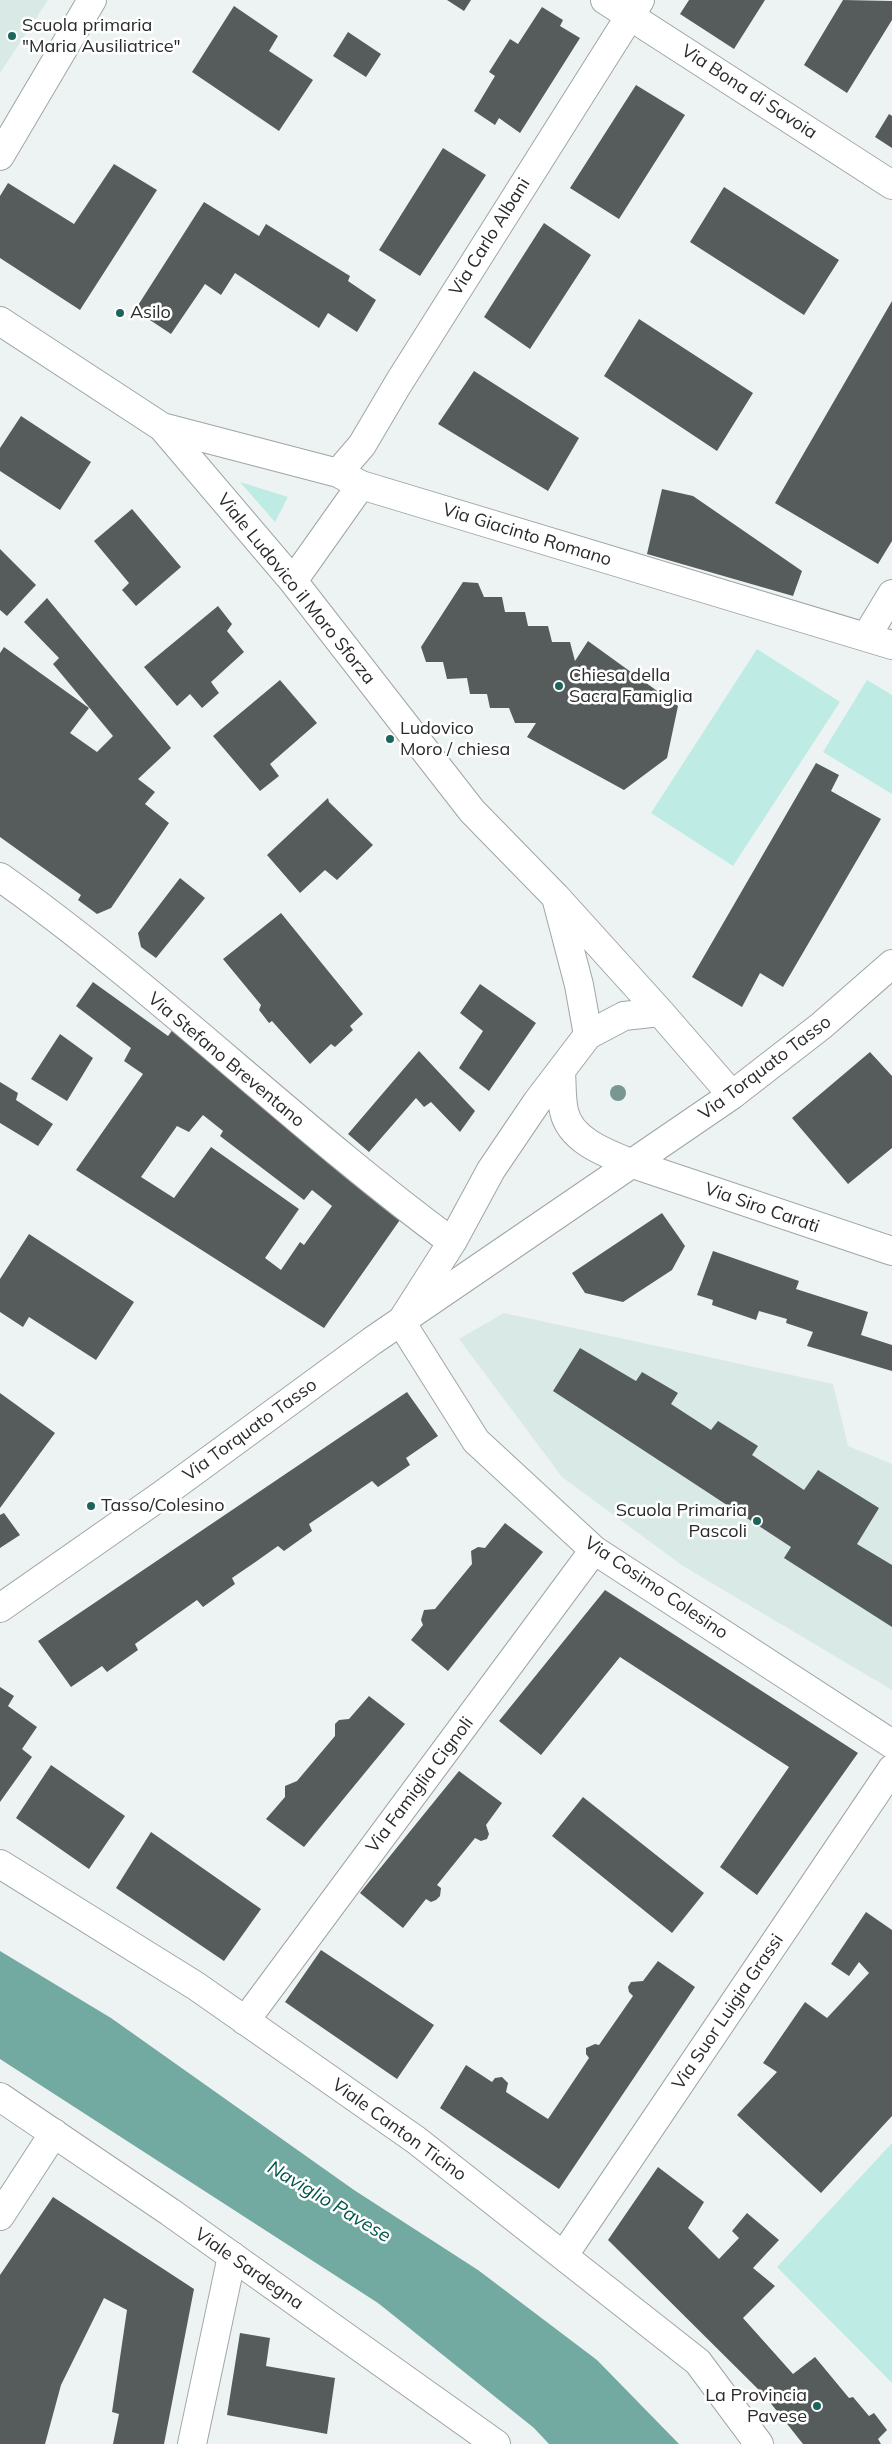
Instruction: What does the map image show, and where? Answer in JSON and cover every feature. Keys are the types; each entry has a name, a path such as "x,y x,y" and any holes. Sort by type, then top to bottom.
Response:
{"street":[{"path":"0,156 92,0"},
{"name":"Via Bona di Savoia","path":"605,0 635,8 892,185"},
{"name":"Via Carlo Albani","path":"293,581 350,479 362,445 398,384 635,8"},
{"name":"Viale Ludovico il Moro Sforza","path":"0,321 162,427 293,581 472,812 556,897 660,1012 732,1096"},
{"name":"Via Giacinto Romano","path":"162,427 350,479 892,645"},
{"path":"866,637 892,594"},
{"name":"Via Stefano Breventano","path":"0,877 61,921 298,1121 395,1200 452,1242"},
{"path":"556,897 579,985 588,1035 624,1016 660,1012"},
{"name":"Via Torquato Tasso","path":"0,1608 401,1322 732,1096 821,1026 892,964"},
{"name":"Via Torquato Tasso","path":"401,1322 452,1242 492,1170 588,1035"},
{"path":"561,1072 564,1112 572,1128 597,1149 633,1164"},
{"name":"Via Siro Carati","path":"633,1164 892,1251"},
{"name":"Via Cosimo Colesino","path":"401,1322 476,1441 594,1550 892,1744"},
{"name":"Via Famiglia Cignoli","path":"245,2021 594,1550"},
{"name":"Via Suor Luigia Grassi","path":"564,2255 892,1769"},
{"name":"Viale Canton Ticino","path":"0,1864 196,1986 416,2140 698,2362 759,2444"},
{"name":"Viale Sardegna","path":"0,2097 232,2256 496,2444"},
{"path":"0,2216 54,2133"},
{"path":"192,2444 232,2256"}],"shaded area":[{"name":"Scuola primaria \"Maria Ausiliatrice\"","path":"0,0 48,0 0,73"},
{"path":"240,482 288,497 275,522"},
{"path":"757,649 840,702 733,866 651,813"},
{"path":"867,680 892,695 892,794 823,752"},
{"name":"Scuola Primaria Pascoli","path":"504,1313 833,1384 848,1446 892,1464 892,1690 683,1566 562,1477 459,1339"},
{"path":"892,2143 892,2383 777,2267"}],"water":[{"name":"Naviglio Pavese","path":"0,1951 111,2018 354,2190 478,2270 597,2360 679,2444 549,2444 534,2428 378,2303 0,2059"}],"building":[{"path":"447,0 471,0 464,11"},
{"path":"689,0 765,0 734,49 680,14"},
{"path":"843,0 892,1 892,20 847,93 804,65"},
{"path":"234,6 278,36 269,51 313,80 279,131 192,72"},
{"path":"542,7 563,20 560,26 580,38 520,133 499,118 495,125 474,111 495,76 489,72 510,39 518,44"},
{"path":"348,32 381,54 366,77 333,56"},
{"path":"636,85 685,115 619,219 570,188"},
{"path":"889,114 892,116 892,148 875,137"},
{"path":"443,148 486,175 420,276 379,250"},
{"path":"114,164 157,190 80,310 0,258 0,196 8,183 74,224"},
{"path":"724,187 839,260 804,315 690,242"},
{"path":"204,202 259,236 266,224 350,276 348,281 376,300 357,332 328,313 319,328 235,273 221,295 205,284 171,334 135,310"},
{"path":"544,223 591,255 530,349 484,317"},
{"path":"892,301 892,541 878,564 775,503"},
{"path":"639,319 753,393 717,451 604,376"},
{"path":"474,371 579,438 548,491 438,424"},
{"path":"21,416 91,462 60,510 0,471 0,448"},
{"path":"662,489 693,496 802,571 793,596 647,554"},
{"path":"132,509 181,567 136,606 122,590 129,583 94,541"},
{"path":"0,549 36,585 7,616 0,610"},
{"name":"Chiesa della Sacra Famiglia","path":"463,582 478,583 484,597 502,597 505,612 525,612 528,626 548,626 552,642 570,642 575,661 588,641 678,706 667,758 624,790 527,737 536,723 515,723 509,708 490,708 487,694 470,694 467,678 447,679 443,662 426,662 421,647"},
{"path":"47,598 171,748 138,779 155,792 145,804 169,823 111,908 97,914 78,900 81,895 0,837 0,653 4,647 89,708 70,733 97,752 113,736 53,664 59,658 24,622"},
{"path":"218,606 232,624 227,631 244,652 211,682 219,693 202,708 190,694 177,706 144,667"},
{"path":"280,680 317,723 270,764 279,776 260,791 213,736"},
{"path":"816,763 839,775 831,791 881,819 783,987 760,973 742,1007 692,977"},
{"path":"328,798 329,802 373,845 337,880 325,870 300,893 267,855"},
{"path":"180,878 205,898 156,958 141,947 138,933"},
{"path":"281,913 363,1014 350,1026 353,1030 335,1047 331,1044 310,1064 272,1021 269,1023 259,1010 261,1005 223,959"},
{"path":"93,982 168,1036 174,1028 402,1217 324,1328 76,1170 143,1074 124,1061 131,1048 76,1006","holes":["203,1115 223,1131 220,1136 304,1200 312,1190 332,1206 304,1245 300,1242 281,1270 265,1258 299,1209 211,1147 174,1198 141,1177 177,1126 189,1132"]},
{"path":"480,984 536,1023 489,1091 459,1068 483,1031 460,1013"},
{"path":"60,1034 93,1058 67,1101 31,1079"},
{"path":"419,1051 475,1111 460,1132 431,1102 424,1107 416,1098 369,1152 348,1134"},
{"path":"870,1052 892,1076 892,1148 848,1184 792,1118"},
{"path":"0,1082 18,1093 16,1100 53,1124 38,1146 0,1123"},
{"path":"662,1213 685,1246 672,1270 623,1302 585,1293 572,1273"},
{"path":"29,1234 134,1302 96,1360 29,1317 23,1327 0,1312 0,1279"},
{"path":"713,1251 799,1281 796,1289 868,1312 861,1335 892,1345 892,1371 807,1346 813,1332 786,1323 787,1319 759,1311 756,1320 712,1305 713,1300 697,1295"},
{"path":"580,1348 636,1381 642,1372 678,1393 671,1404 711,1430 718,1421 758,1446 752,1455 804,1490 818,1470 879,1508 857,1544 892,1565 892,1627 784,1558 791,1547 553,1391"},
{"path":"407,1392 438,1436 406,1458 410,1465 378,1487 372,1481 309,1524 312,1531 284,1551 278,1546 232,1578 235,1584 203,1607 197,1600 135,1644 138,1650 107,1672 102,1666 71,1687 38,1641"},
{"path":"0,1393 55,1433 0,1508"},
{"path":"4,1513 20,1535 0,1548 0,1515"},
{"path":"505,1523 543,1552 448,1671 411,1640 423,1625 421,1620 424,1610 435,1609 472,1564 471,1551 478,1547 485,1548"},
{"path":"605,1590 858,1753 757,1895 720,1867 789,1767 620,1657 541,1755 499,1721"},
{"path":"0,1687 14,1696 8,1706 37,1727 22,1749 32,1757 0,1802"},
{"path":"369,1696 405,1724 304,1847 266,1819 285,1797 285,1786 297,1781 335,1736 335,1724 339,1720 349,1719"},
{"path":"51,1765 125,1816 89,1869 16,1818"},
{"path":"459,1771 502,1803 486,1825 489,1834 487,1839 481,1841 475,1838 437,1885 441,1888 440,1896 431,1902 426,1899 403,1928 360,1893"},
{"path":"583,1797 704,1893 672,1933 552,1836"},
{"path":"151,1832 261,1909 224,1961 116,1888"},
{"path":"866,1912 892,1930 892,2116 821,2193 737,2115 777,2072 763,2063 805,2002 827,2018 869,1973 859,1962 849,1976 831,1964"},
{"path":"321,1950 434,2025 397,2079 285,2002"},
{"path":"658,1961 695,1987 559,2189 440,2108 466,2065 492,2082 495,2078 502,2077 508,2083 506,2092 548,2119 589,2058 586,2054 586,2048 595,2044 599,2045 633,1996 629,1992 628,1987 631,1982 643,1981"},
{"path":"658,2167 704,2202 688,2228 719,2259 739,2238 732,2231 747,2213 779,2240 753,2268 775,2286 743,2318 793,2374 815,2357 849,2398 853,2397 869,2416 874,2413 887,2430 878,2439 881,2444 803,2444 765,2396 608,2240"},
{"path":"53,2197 194,2289 164,2444 113,2444 119,2414 112,2412 127,2310 104,2298 61,2385 45,2444 0,2444 0,2275"},
{"path":"240,2333 270,2338 266,2366 335,2378 327,2434 227,2415"}],"place":[{"name":"Scuola primaria \"Maria Ausiliatrice\"","path":"12,36"},
{"name":"Asilo","path":"120,313"},
{"name":"Chiesa della Sacra Famiglia","path":"559,686"},
{"name":"Ludovico Moro / chiesa","path":"390,739"},
{"name":"Tasso/Colesino","path":"91,1506"},
{"name":"Scuola Primaria Pascoli","path":"757,1521"},
{"name":"La Provincia Pavese","path":"817,2406"}]}
